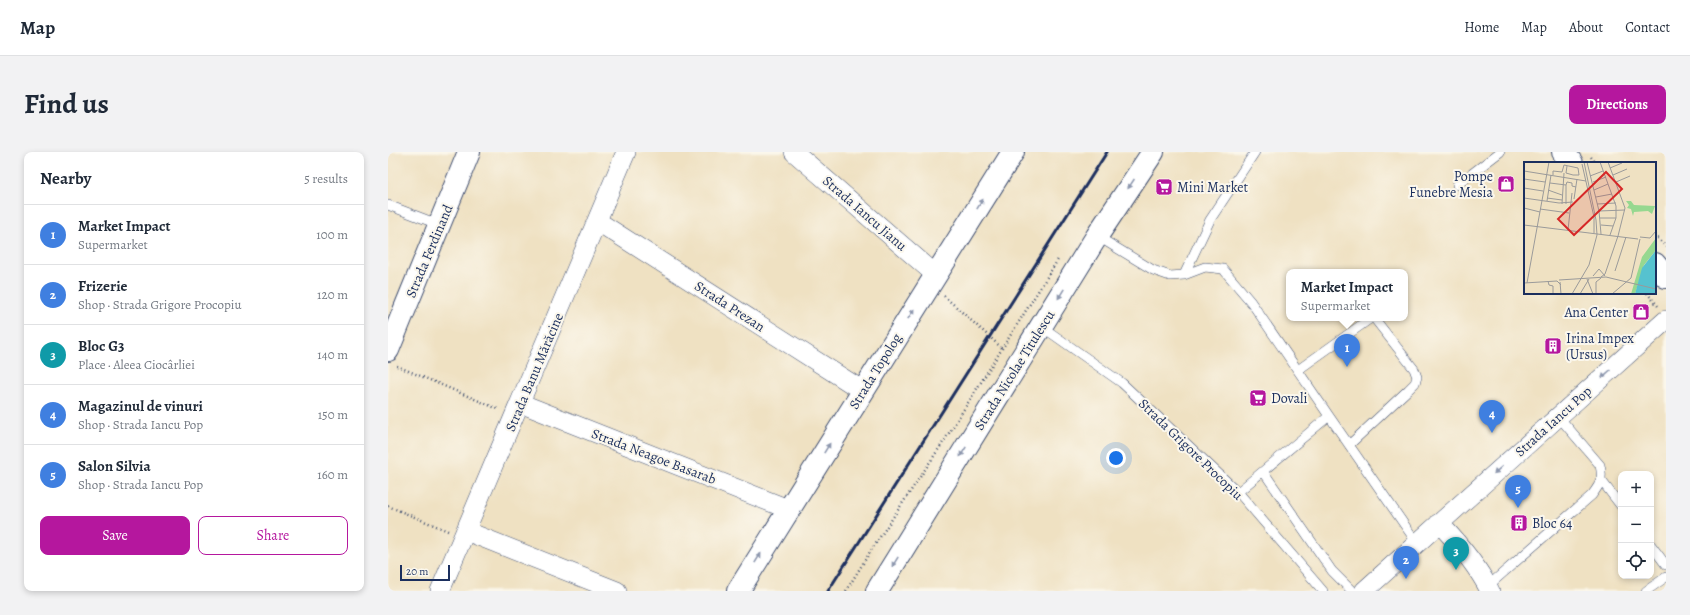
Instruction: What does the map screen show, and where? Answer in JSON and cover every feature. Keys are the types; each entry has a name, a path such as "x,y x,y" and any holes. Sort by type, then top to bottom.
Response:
{"main road":[{"name":"Strada Ferdinand","path":"392,358 393,324 440,225 470,152"},
{"name":"Strada Nicolae Titulescu","path":"877,591 1097,236 1153,152"},
{"path":"1563,152 1571,162"},
{"name":"Strada Topolog","path":"738,591 1011,153"},
{"path":"1656,265 1666,277"}],"street":[{"name":"Strada Banu Mărăcine","path":"440,591 518,410 626,152"},
{"name":"Strada Iancu Jianu","path":"794,152 933,279"},
{"name":"Strada Prezan","path":"598,221 863,391"},
{"name":"Strada Iancu Pop","path":"1439,523 1666,320"},
{"name":"Strada Neagoe Basarab","path":"518,410 788,509"},
{"path":"1364,591 1439,523 1458,542 1476,566 1489,589"},
{"path":"464,534 617,591"}],"lane":[{"path":"1184,275 1210,220 1255,152"},
{"path":"1457,185 1500,152"},
{"path":"388,205 440,225"},
{"path":"1097,236 1153,270 1170,276 1184,275 1205,267 1223,269 1251,302 1417,543"},
{"path":"1298,370 1369,321"},
{"path":"1349,445 1415,383 1417,376 1414,369 1375,321"},
{"name":"Strada Grigore Procopiu","path":"1041,326 1122,383 1238,492 1323,591"},
{"path":"1238,492 1329,416"},
{"path":"1489,589 1592,495 1601,480 1602,476 1600,465 1558,416"},
{"path":"1264,471 1332,571 1352,591"},
{"path":"1601,480 1618,502"},
{"path":"1654,549 1666,564"},
{"path":"1646,591 1666,577"}],"path":[{"path":"1656,236 1666,248"},
{"path":"846,591 870,552 944,441 1060,256"},
{"path":"933,279 1018,363"},
{"path":"392,358 518,410"},
{"path":"388,506 464,534"}],"railway":[{"path":"828,591 1107,152"}],"place":[{"name":"Pompe Funebre Mesia","path":"1506,184"},
{"name":"Mini Market","path":"1164,187"},
{"name":"Ana Center","path":"1641,312"},
{"name":"Irina Impex (Ursus)","path":"1553,346"},
{"name":"Market Impact","path":"1347,367"},
{"name":"Dovali","path":"1258,398"},
{"name":"Magazinul de vinuri","path":"1492,433"},
{"name":"Salon Silvia","path":"1518,508"},
{"name":"Bloc 64","path":"1519,523"},
{"name":"Bloc G3","path":"1456,570"},
{"name":"Frizerie","path":"1406,579"}]}
